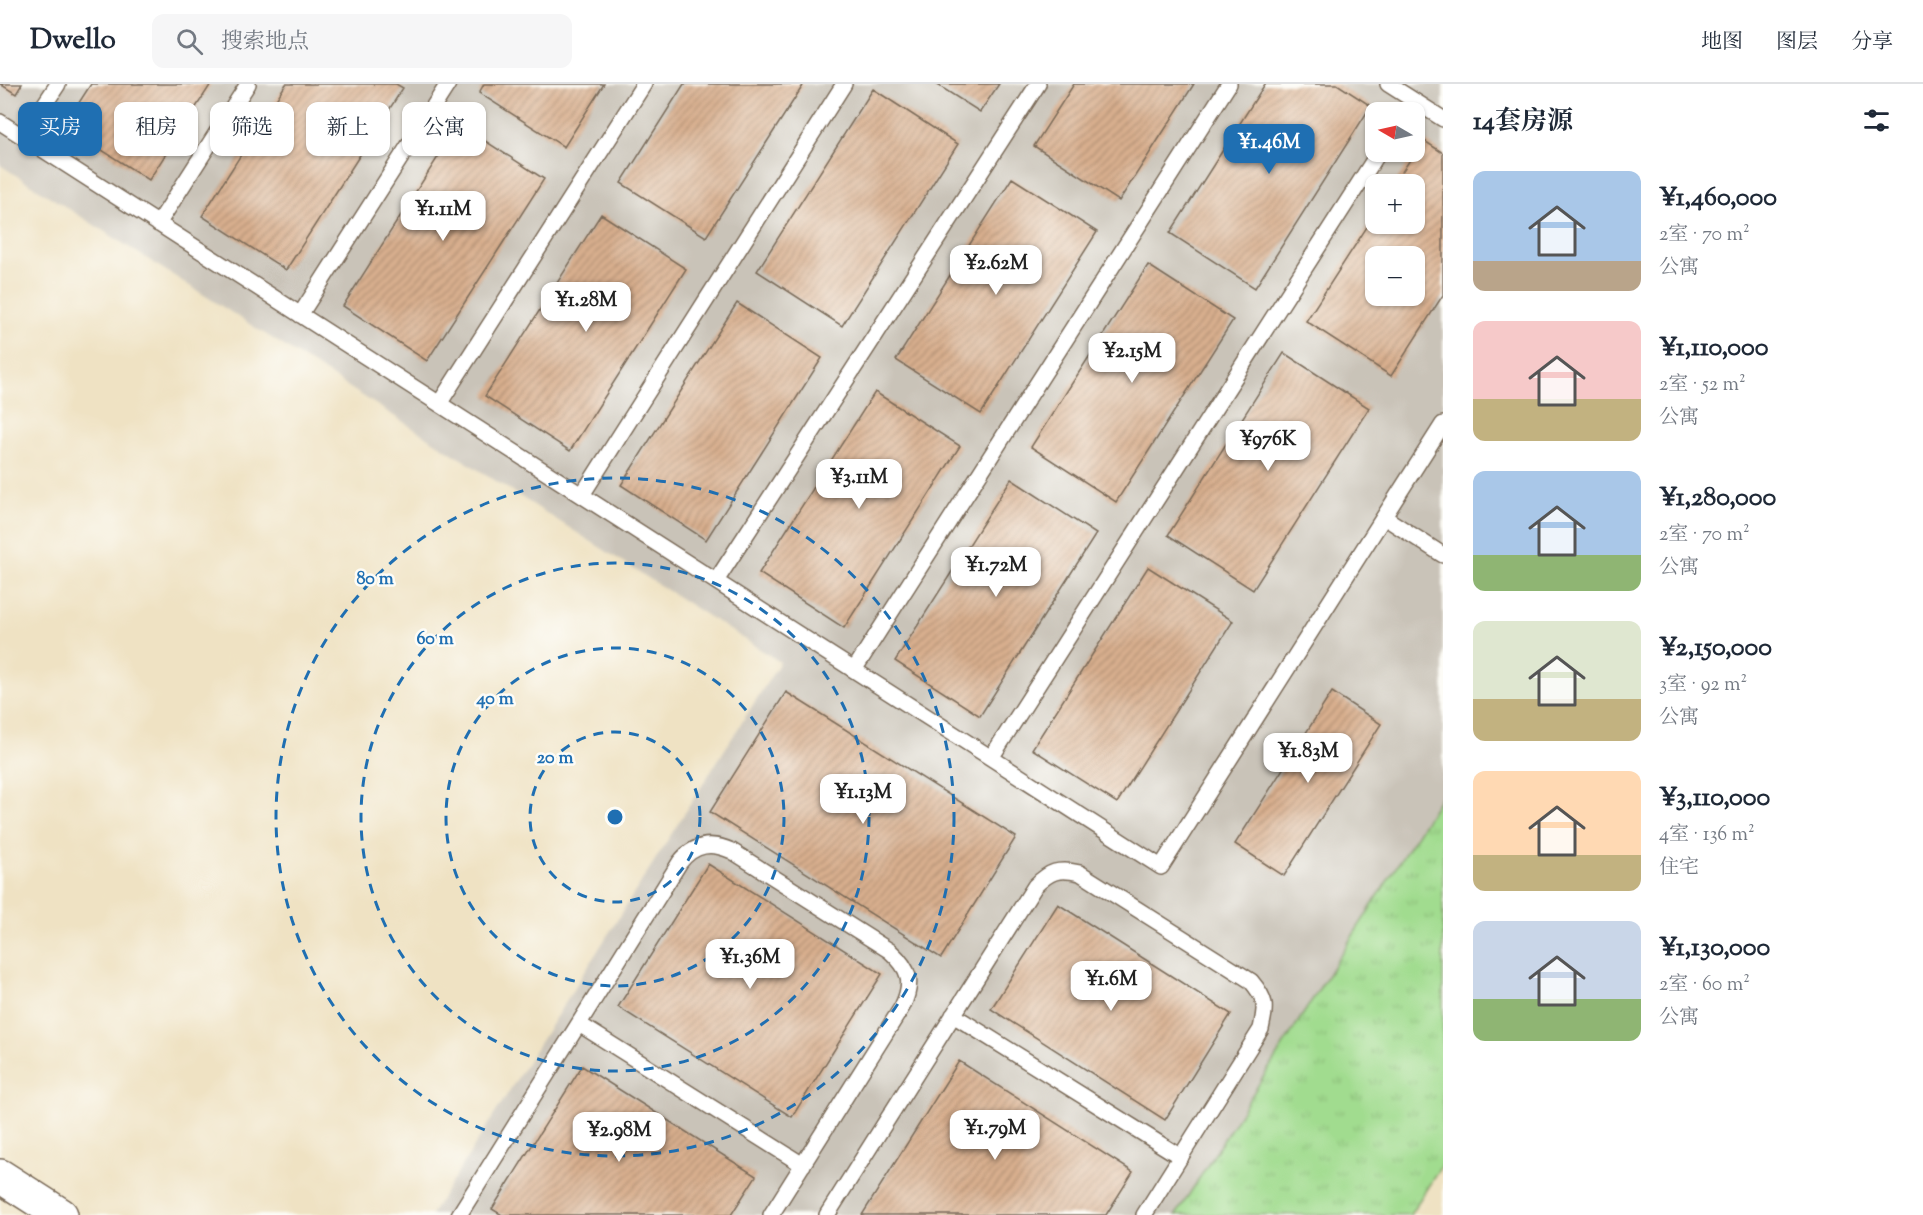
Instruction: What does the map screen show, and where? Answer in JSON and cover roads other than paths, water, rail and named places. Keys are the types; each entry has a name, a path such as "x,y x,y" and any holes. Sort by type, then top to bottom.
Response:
{"street":[{"path":"0,1176 62,1215"}],"lane":[{"path":"46,102 58,84"},
{"path":"158,224 248,84"},
{"path":"300,315 448,84"},
{"path":"439,404 644,84"},
{"path":"582,495 844,84"},
{"path":"716,581 1038,84"},
{"path":"854,670 1229,84"},
{"path":"1388,84 1404,102"},
{"path":"1425,112 1443,119"},
{"path":"0,122 18,134"},
{"path":"52,156 1161,867 1443,424"},
{"path":"991,758 1373,162"},
{"path":"1384,517 1443,555"},
{"path":"459,1215 680,862 686,854 711,844 732,851 890,951 902,962 908,974 908,995 902,1007 771,1215"},
{"path":"827,1215 1035,886 1048,873 1065,869 1080,873 1251,981 1263,994 1265,1010 1261,1029 1144,1215"},
{"path":"953,1015 1181,1157"},
{"path":"579,1024 803,1165"}]}
